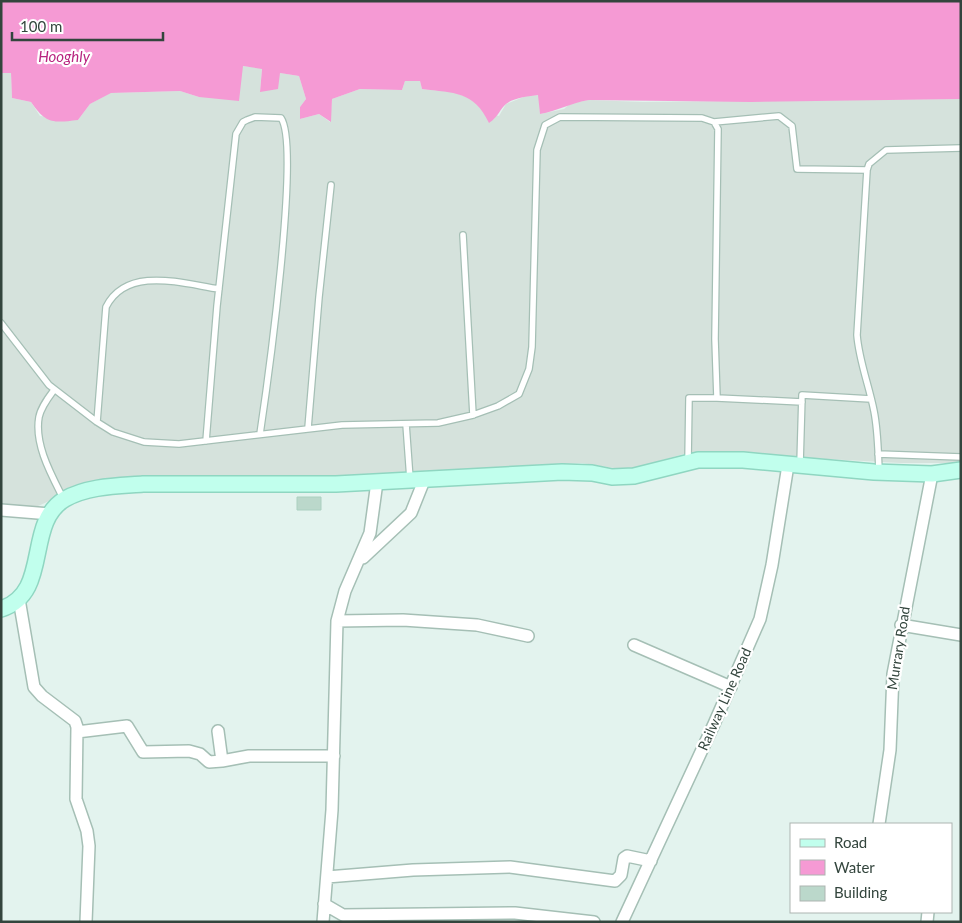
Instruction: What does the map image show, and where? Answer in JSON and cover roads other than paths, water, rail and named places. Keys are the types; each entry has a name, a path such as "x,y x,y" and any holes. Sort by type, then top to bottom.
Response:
{"street":[{"path":"1,609 11,606 19,599 32,579 45,522 50,514 64,500 86,491 143,484 336,484 562,472 592,473 612,477 634,476 688,461 743,460 879,472 932,474 961,470"},
{"name":"Railway Line Road","path":"622,922 731,687 762,611 794,465"},
{"name":"Murrary Road","path":"879,823 890,750 893,674 901,625 932,474"},
{"path":"357,563 411,513 417,479"},
{"path":"323,922 334,756 337,622 345,591 373,524 377,482"},
{"path":"1,510 50,514"},
{"path":"19,599 34,686 42,696 75,721 77,732 76,799 87,831 89,846 86,922"},
{"path":"337,622 412,620 477,626 528,636"},
{"path":"901,625 961,635"},
{"path":"634,645 731,687"},
{"path":"77,732 127,726 143,752 189,751 200,754 209,762 249,756 334,756"},
{"path":"218,731 222,761"},
{"path":"327,877 413,870 510,866 615,881 620,875 624,858 627,856 651,861"},
{"path":"324,904 343,915 515,913 594,922"}],"lane":[{"path":"206,441 219,289 236,134 243,122 247,120 276,116 281,118 286,128 287,177 279,284 260,434"},
{"path":"1,323 6,332 54,390 96,422 113,432 144,442 179,444 308,428 438,423 473,415 498,406 519,394 530,369 537,150 544,125 560,117 702,118 714,122 779,116 792,126 797,169 867,170"},
{"path":"714,122 718,129 714,339 717,398"},
{"path":"879,472 871,399 859,360 857,334 867,170 869,164 886,150 961,148"},
{"path":"308,428 318,297 332,185"},
{"path":"463,235 473,415"},
{"path":"96,422 106,307 111,298 128,285 157,280 219,289"},
{"path":"54,390 45,402 39,416 40,437 45,460 64,500"},
{"path":"794,465 802,395 871,399"},
{"path":"688,461 689,398 802,402"},
{"path":"406,424 417,479"},
{"path":"878,454 961,457"}],"water":[{"name":"Hooghly","path":"1,1 961,1 961,99 751,102 589,100 540,114 538,95 509,102 489,123 477,105 470,99 453,93 422,89 420,81 405,81 402,90 360,89 332,99 331,122 319,114 300,119 300,107 306,99 299,76 280,73 278,89 260,92 262,69 243,66 239,101 199,97 180,91 111,93 90,104 78,120 62,122 51,120 41,115 31,102 12,98 11,73 1,73"}]}
